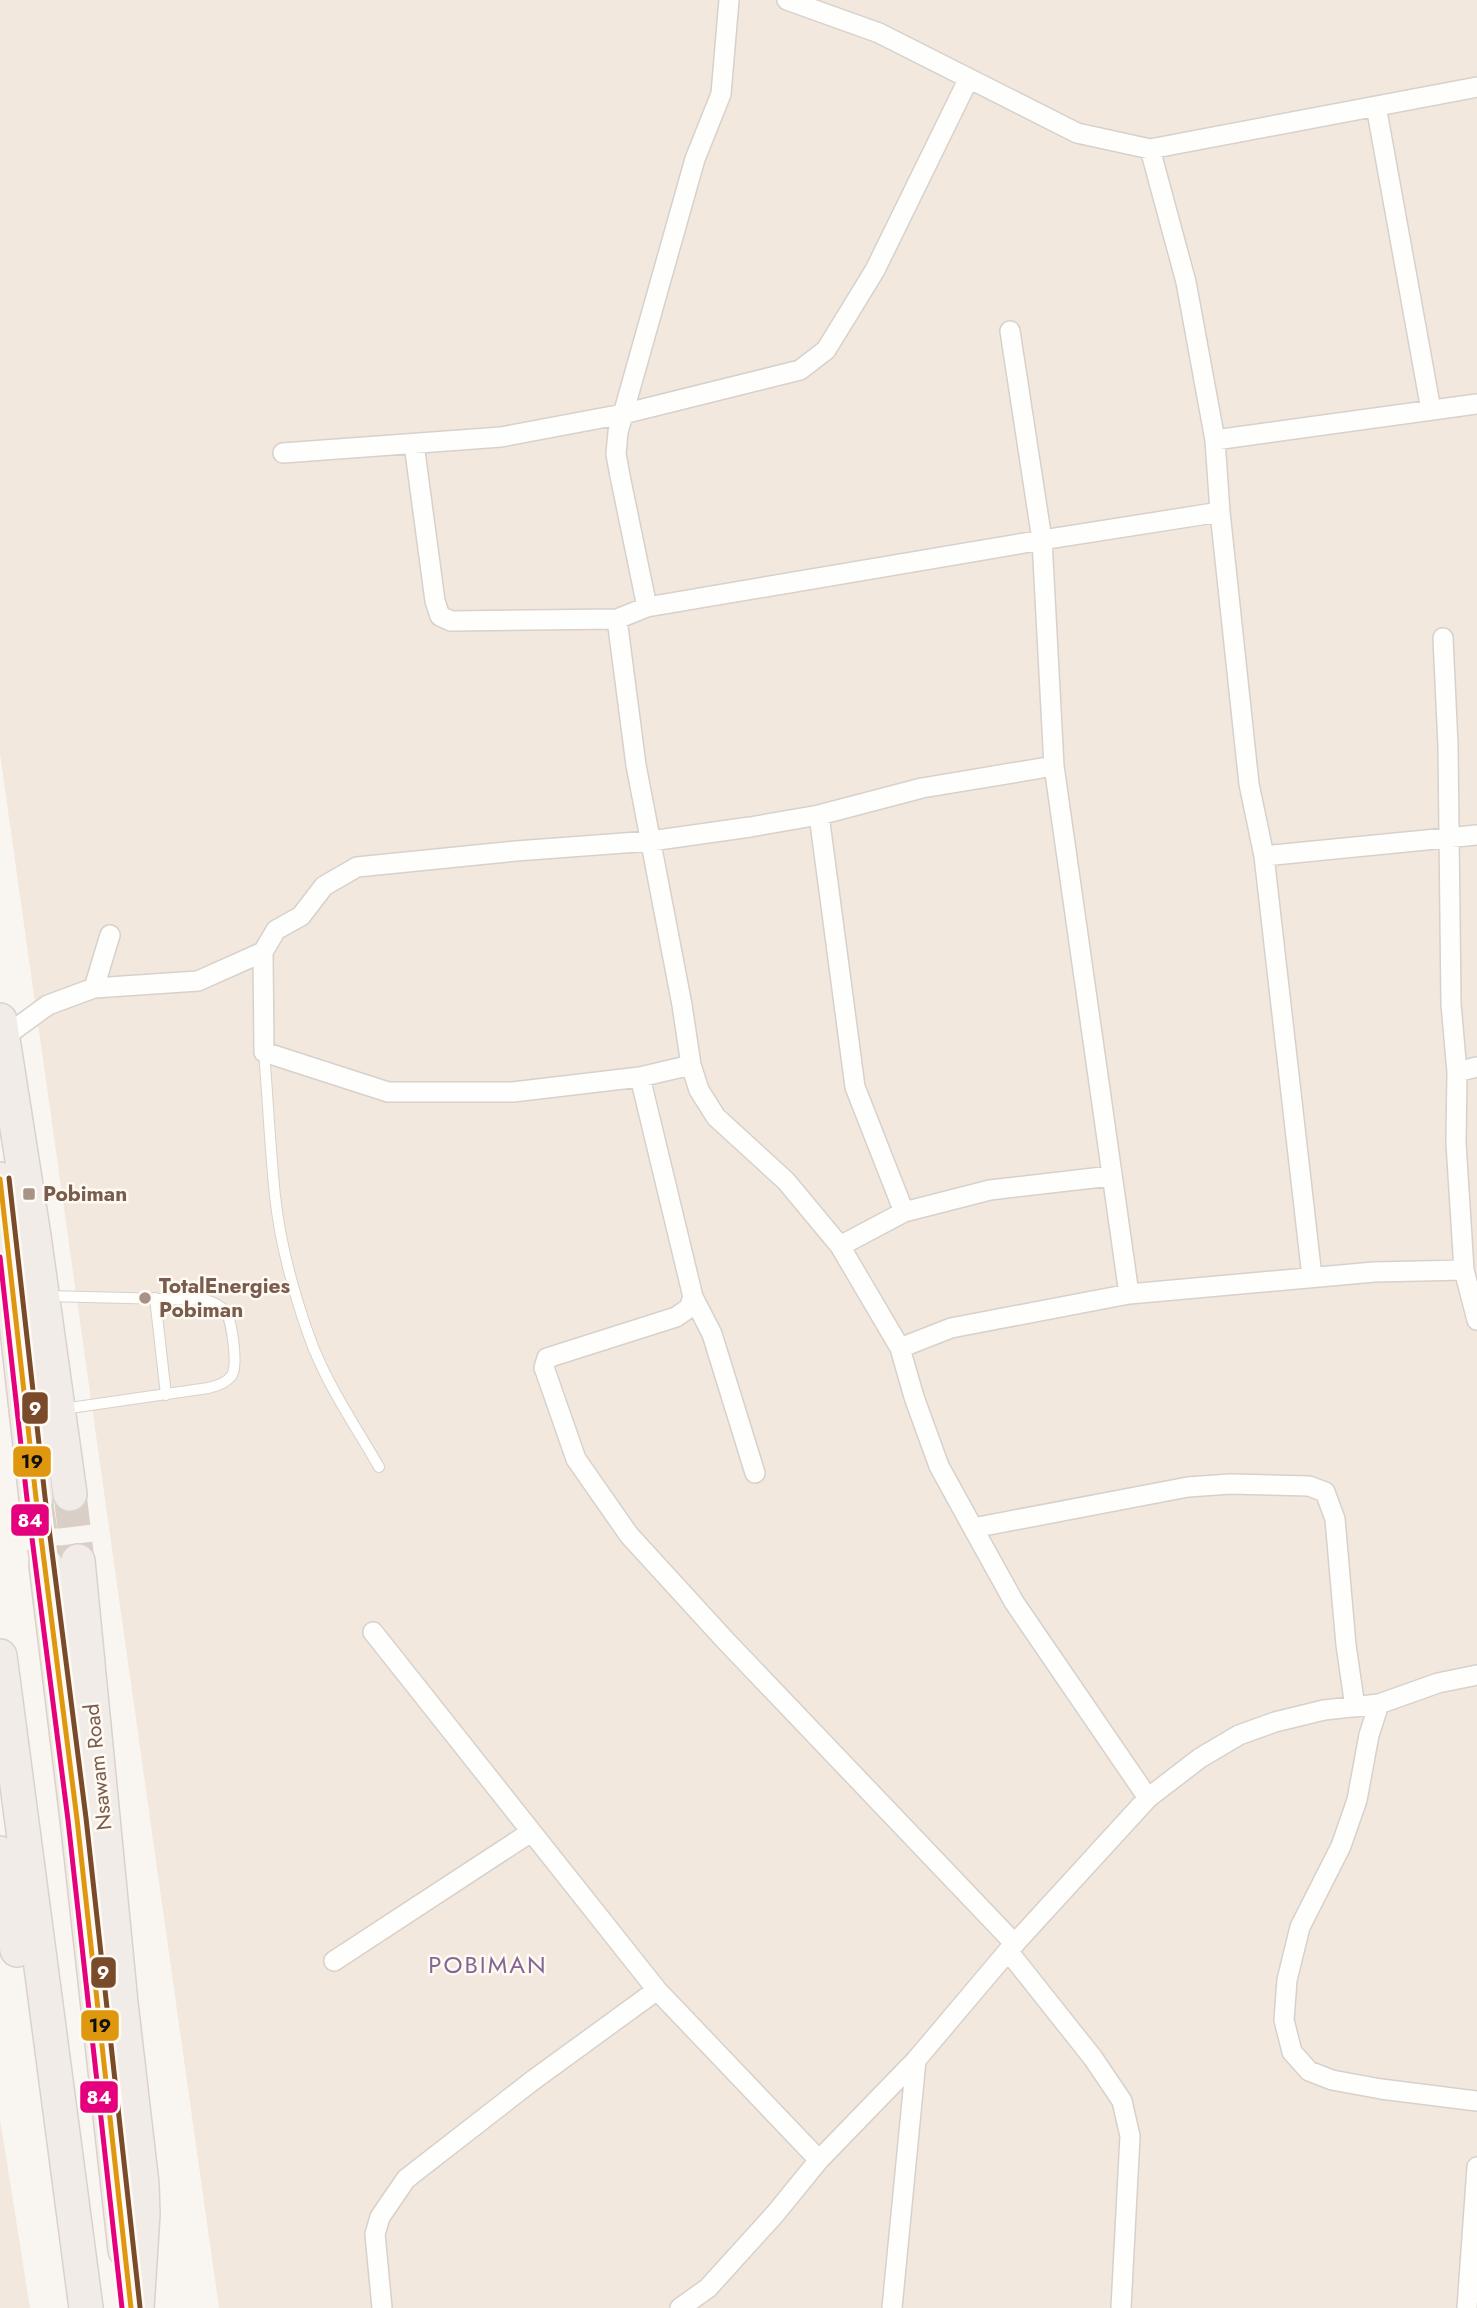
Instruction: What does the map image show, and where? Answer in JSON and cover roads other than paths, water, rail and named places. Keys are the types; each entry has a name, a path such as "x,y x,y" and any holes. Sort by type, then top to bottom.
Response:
{"highway":[{"path":"2,1028 70,1494"},
{"path":"0,1179 36,1498"},
{"name":"Nsawam Road","path":"62,1563 121,2003 142,2185 144,2214 134,2308"},
{"path":"0,1656 86,2308"},
{"path":"0,1853 60,2226 77,2308"}],"street":[{"path":"647,607 617,454 618,432 695,159 721,94 729,0"},
{"path":"788,0 879,33 1077,134 1150,149 1477,87"},
{"path":"283,453 502,437 624,414 800,370 826,350 875,270 968,80"},
{"path":"1377,106 1431,410"},
{"path":"1150,149 1186,282 1215,440 1220,512 1249,784 1264,856 1312,1277"},
{"path":"1010,331 1042,540 1054,766 1129,1294"},
{"path":"1215,440 1477,404"},
{"path":"414,444 435,601 440,616 452,621 617,619 647,607 1220,512"},
{"path":"617,619 636,765 691,1065 699,1090 716,1117 786,1181 840,1246 900,1348 939,1466 1014,1602 1149,1798"},
{"path":"1443,638 1448,746 1451,1004 1457,1072 1456,1143 1464,1270 1477,1320"},
{"path":"2,1028 48,1005 94,988 198,981 262,952 276,930 301,916 324,886 357,867 651,841 750,827 819,815 922,788 1054,766"},
{"path":"819,815 855,1087 904,1212"},
{"path":"1264,856 1477,835"},
{"path":"94,988 110,935"},
{"path":"262,952 264,1052 388,1092 513,1091 640,1077 691,1065"},
{"path":"1457,1072 1477,1067"},
{"path":"640,1077 693,1297 712,1334 755,1473"},
{"path":"840,1246 904,1212 990,1190 1111,1176"},
{"path":"900,1348 951,1328 1129,1294 1374,1272 1464,1270"},
{"path":"693,1297 689,1308 676,1317 547,1358 545,1373 576,1460 629,1535 1012,1947 1094,2058 1122,2101 1130,2136 1121,2308"},
{"path":"973,1528 1188,1487 1230,1484 1310,1486 1325,1493 1335,1519 1346,1645 1355,1707"},
{"path":"373,1632 657,1990 819,2160"},
{"path":"680,2308 708,2288 775,2214 819,2160 916,2060 1012,1947 1149,1798 1200,1758 1239,1735 1275,1722 1324,1710 1380,1704 1438,1683 1477,1675"},
{"path":"1380,1704 1369,1735 1357,1800 1341,1846 1300,1927 1287,1980 1283,2020 1292,2052 1309,2071 1332,2080 1381,2089 1477,2101"},
{"path":"334,1961 531,1832"},
{"path":"382,2308 375,2234 380,2217 406,2179 532,2081 657,1990"},
{"path":"892,2308 916,2060"},
{"path":"1467,2308 1477,2167"}],"lane":[{"path":"264,1052 275,1197 293,1280 319,1360 379,1467"},
{"path":"43,1296 206,1300 226,1311 231,1322 234,1364 232,1375 223,1383 166,1395 59,1409"},
{"path":"155,1298 166,1395"}],"tunnel":[{"path":"70,1494 78,1561"},
{"path":"36,1498 46,1565"}],"place":[{"name":"Pobiman","path":"29,1194"},
{"name":"TotalEnergies Pobiman","path":"145,1298"}],"district":[{"name":"POBIMAN","path":"488,1964"}]}
